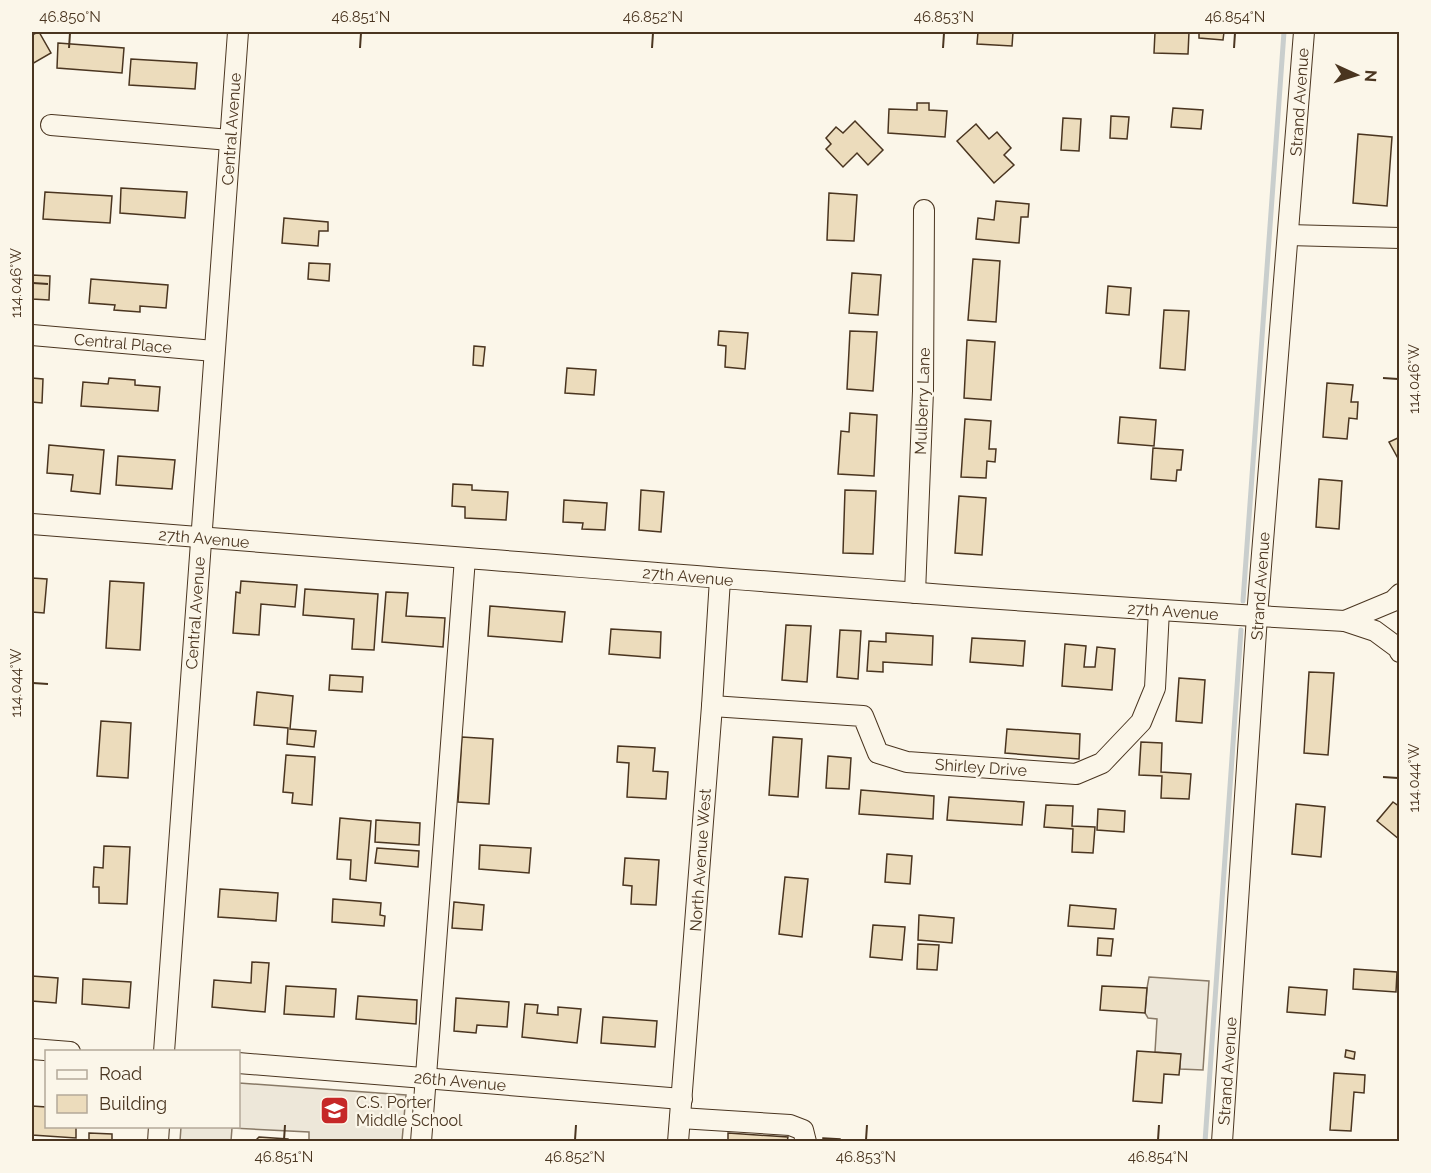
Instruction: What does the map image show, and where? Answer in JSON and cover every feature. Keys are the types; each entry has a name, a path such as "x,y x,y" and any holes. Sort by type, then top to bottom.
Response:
{"street":[{"name":"Central Avenue","path":"164,1050 238,32"},
{"name":"Strand Avenue","path":"1222,1142 1257,616 1304,32"},
{"path":"51,125 230,140"},
{"name":"Mulberry Lane","path":"915,593 923,391 924,210"},
{"path":"1288,235 1400,238"},
{"name":"Central Place","path":"32,335 214,351"},
{"name":"27th Avenue","path":"32,524 720,579 1345,621 1375,631 1400,652"},
{"path":"421,1142 465,558"},
{"name":"North Avenue West","path":"678,1142 720,579"},
{"name":"27th Avenue","path":"1345,621 1393,601 1400,594"},
{"name":"Shirley Drive","path":"712,705 863,716 878,753 907,762 1076,774 1102,763 1142,722 1155,688 1159,610"},
{"name":"26th Avenue","path":"240,1063 426,1078 681,1108 790,1125 803,1130 806,1142"}],"shaded area":[{"path":"1149,977 1209,981 1203,1070 1180,1069 1180,1054 1155,1052 1157,1019 1148,1018 1145,1013"},
{"name":"C.S. Porter Middle School","path":"240,1083 406,1095 402,1141 309,1140 309,1132 232,1128 240,1128"},
{"name":"C.S. Porter Middle School","path":"181,1128 232,1128 231,1141 180,1141"}],"building":[{"path":"39,32 51,53 32,64 32,35"},
{"path":"978,32 1013,32 1012,46 977,44"},
{"path":"1155,32 1189,32 1188,54 1154,53"},
{"path":"1199,32 1224,32 1223,40 1199,38"},
{"path":"58,43 124,48 122,73 57,68"},
{"path":"131,59 197,63 195,89 129,85"},
{"path":"917,103 929,103 929,110 947,111 945,137 888,133 889,109 917,110"},
{"path":"1173,108 1203,110 1201,129 1171,127"},
{"path":"1111,116 1129,117 1127,139 1110,138"},
{"path":"1063,118 1081,119 1079,151 1061,150"},
{"path":"855,121 883,150 868,165 857,153 843,167 826,149 831,144 826,138 836,127 843,133"},
{"path":"976,124 989,139 997,132 1011,148 1004,155 1014,165 994,183 957,141"},
{"path":"1358,134 1392,137 1387,206 1353,203"},
{"path":"121,188 187,192 185,218 120,213"},
{"path":"45,192 112,196 110,223 43,219"},
{"path":"829,193 857,195 854,241 827,240"},
{"path":"996,201 1029,204 1028,217 1021,217 1019,243 976,239 978,218 994,220"},
{"path":"284,218 328,222 328,231 319,231 318,246 282,243"},
{"path":"973,259 1000,261 996,322 968,320"},
{"path":"309,263 330,264 329,281 308,279"},
{"path":"852,273 881,275 878,315 849,313"},
{"path":"32,275 50,276 49,300 32,299"},
{"path":"91,279 168,285 166,308 140,306 140,312 114,310 115,305 89,303"},
{"path":"1108,286 1131,288 1129,315 1106,313"},
{"path":"1164,310 1189,311 1185,370 1160,368"},
{"path":"719,331 748,333 745,369 725,367 726,346 718,345"},
{"path":"850,331 877,332 873,391 847,389"},
{"path":"967,340 995,342 991,400 964,398"},
{"path":"474,346 485,347 483,366 473,365"},
{"path":"567,368 596,370 594,395 565,393"},
{"path":"32,378 43,379 42,403 32,402"},
{"path":"109,378 135,380 135,385 160,387 158,411 81,406 83,382 108,384"},
{"path":"1327,383 1353,385 1351,402 1358,402 1357,419 1349,418 1347,439 1323,437"},
{"path":"850,413 877,415 874,476 838,474 841,431 849,432"},
{"path":"1120,417 1156,420 1154,446 1118,443"},
{"path":"965,419 991,421 989,449 996,449 995,462 987,461 986,478 961,477"},
{"path":"1400,437 1400,462 1389,442"},
{"path":"49,445 104,450 100,494 71,491 73,475 47,473"},
{"path":"1153,448 1183,450 1181,470 1177,470 1176,481 1151,479"},
{"path":"118,456 175,460 172,489 116,485"},
{"path":"1319,479 1342,481 1339,529 1316,527"},
{"path":"453,484 472,485 472,490 508,492 506,520 465,518 465,507 452,506"},
{"path":"641,490 664,492 661,532 639,530"},
{"path":"845,490 876,491 873,554 843,553"},
{"path":"959,496 986,498 982,555 955,553"},
{"path":"564,500 607,503 605,530 582,529 583,523 563,522"},
{"path":"32,578 47,579 44,613 32,612"},
{"path":"110,581 144,583 140,650 106,648"},
{"path":"241,581 297,585 295,607 261,604 259,635 233,633 236,592 240,593"},
{"path":"305,589 378,594 374,650 352,649 354,619 303,615"},
{"path":"386,592 408,593 406,616 445,618 443,647 382,642"},
{"path":"490,606 565,612 562,642 488,636"},
{"path":"786,625 811,626 807,682 782,680"},
{"path":"611,629 661,632 660,658 609,654"},
{"path":"840,630 861,631 858,679 837,677"},
{"path":"886,633 933,636 932,665 883,662 883,672 867,671 869,641 886,642"},
{"path":"972,638 1025,641 1023,666 970,662"},
{"path":"1065,644 1086,646 1084,667 1095,667 1097,647 1115,649 1112,690 1062,686"},
{"path":"1309,672 1334,673 1328,755 1304,753"},
{"path":"330,675 363,677 362,692 329,690"},
{"path":"1179,678 1205,680 1202,723 1176,721"},
{"path":"257,692 293,696 290,729 316,731 314,747 287,744 288,728 254,725"},
{"path":"101,721 131,723 128,778 97,776"},
{"path":"1007,729 1080,734 1079,759 1005,753"},
{"path":"462,737 493,739 489,804 458,802"},
{"path":"773,737 802,739 798,797 769,795"},
{"path":"1141,742 1162,743 1161,772 1191,774 1189,799 1161,798 1162,776 1139,775"},
{"path":"618,746 655,748 653,771 668,772 666,799 627,797 629,763 617,762"},
{"path":"286,755 315,757 312,805 292,803 293,793 283,792"},
{"path":"828,756 851,758 849,789 826,788"},
{"path":"861,790 934,796 933,819 859,814"},
{"path":"949,797 1024,802 1022,825 947,820"},
{"path":"1393,802 1400,807 1400,840 1377,821"},
{"path":"1296,804 1325,807 1321,857 1292,854"},
{"path":"1046,805 1073,806 1072,826 1095,827 1093,853 1072,852 1073,829 1044,827"},
{"path":"1098,809 1125,811 1124,832 1097,830"},
{"path":"340,818 371,821 366,881 350,879 351,860 337,859"},
{"path":"376,820 420,823 419,845 375,842"},
{"path":"480,845 531,848 529,873 479,869"},
{"path":"104,846 130,847 127,904 99,903 99,887 93,887 94,867 103,868"},
{"path":"377,848 419,851 418,867 375,863"},
{"path":"887,854 912,856 910,884 885,882"},
{"path":"625,858 659,860 656,905 631,904 632,886 623,885"},
{"path":"785,877 808,879 802,937 779,934"},
{"path":"220,889 278,893 276,921 218,917"},
{"path":"333,899 381,903 380,915 385,916 384,926 332,922"},
{"path":"454,902 484,905 482,930 452,928"},
{"path":"1070,905 1116,909 1114,929 1068,926"},
{"path":"919,915 954,918 952,943 918,940"},
{"path":"873,925 905,927 902,960 870,957"},
{"path":"1098,938 1113,939 1111,956 1097,955"},
{"path":"918,944 939,945 937,970 917,969"},
{"path":"252,962 269,963 265,1012 212,1007 214,980 251,983"},
{"path":"1354,969 1397,972 1396,992 1353,989"},
{"path":"32,976 58,978 56,1003 32,1001"},
{"path":"83,979 131,982 129,1008 82,1004"},
{"path":"286,986 336,989 334,1017 284,1014"},
{"path":"1102,986 1147,988 1145,1013 1100,1010"},
{"path":"1289,987 1327,990 1325,1015 1287,1012"},
{"path":"358,996 417,1000 416,1024 356,1019"},
{"path":"456,998 509,1002 507,1027 477,1025 476,1033 454,1031"},
{"path":"525,1004 538,1005 537,1013 558,1015 558,1007 581,1009 577,1043 522,1037"},
{"path":"603,1017 657,1021 655,1047 601,1043"},
{"path":"1346,1050 1355,1052 1354,1059 1345,1057"},
{"path":"1137,1051 1181,1054 1179,1075 1164,1074 1162,1103 1133,1101"},
{"path":"1334,1073 1365,1075 1364,1093 1354,1092 1351,1131 1330,1130"},
{"path":"32,1106 45,1107 45,1128 76,1128 76,1138 32,1135"},
{"path":"89,1133 112,1134 112,1142 89,1142"},
{"path":"728,1133 788,1137 787,1142 728,1142"},
{"path":"259,1137 288,1139 291,1142 254,1142"},
{"path":"823,1138 840,1139 840,1142 823,1142"}],"waterway":[{"path":"1243,601 1284,32"},
{"path":"1205,1142 1241,630"}],"place":[{"name":"C.S. Porter Middle School","path":"335,1111"}]}
